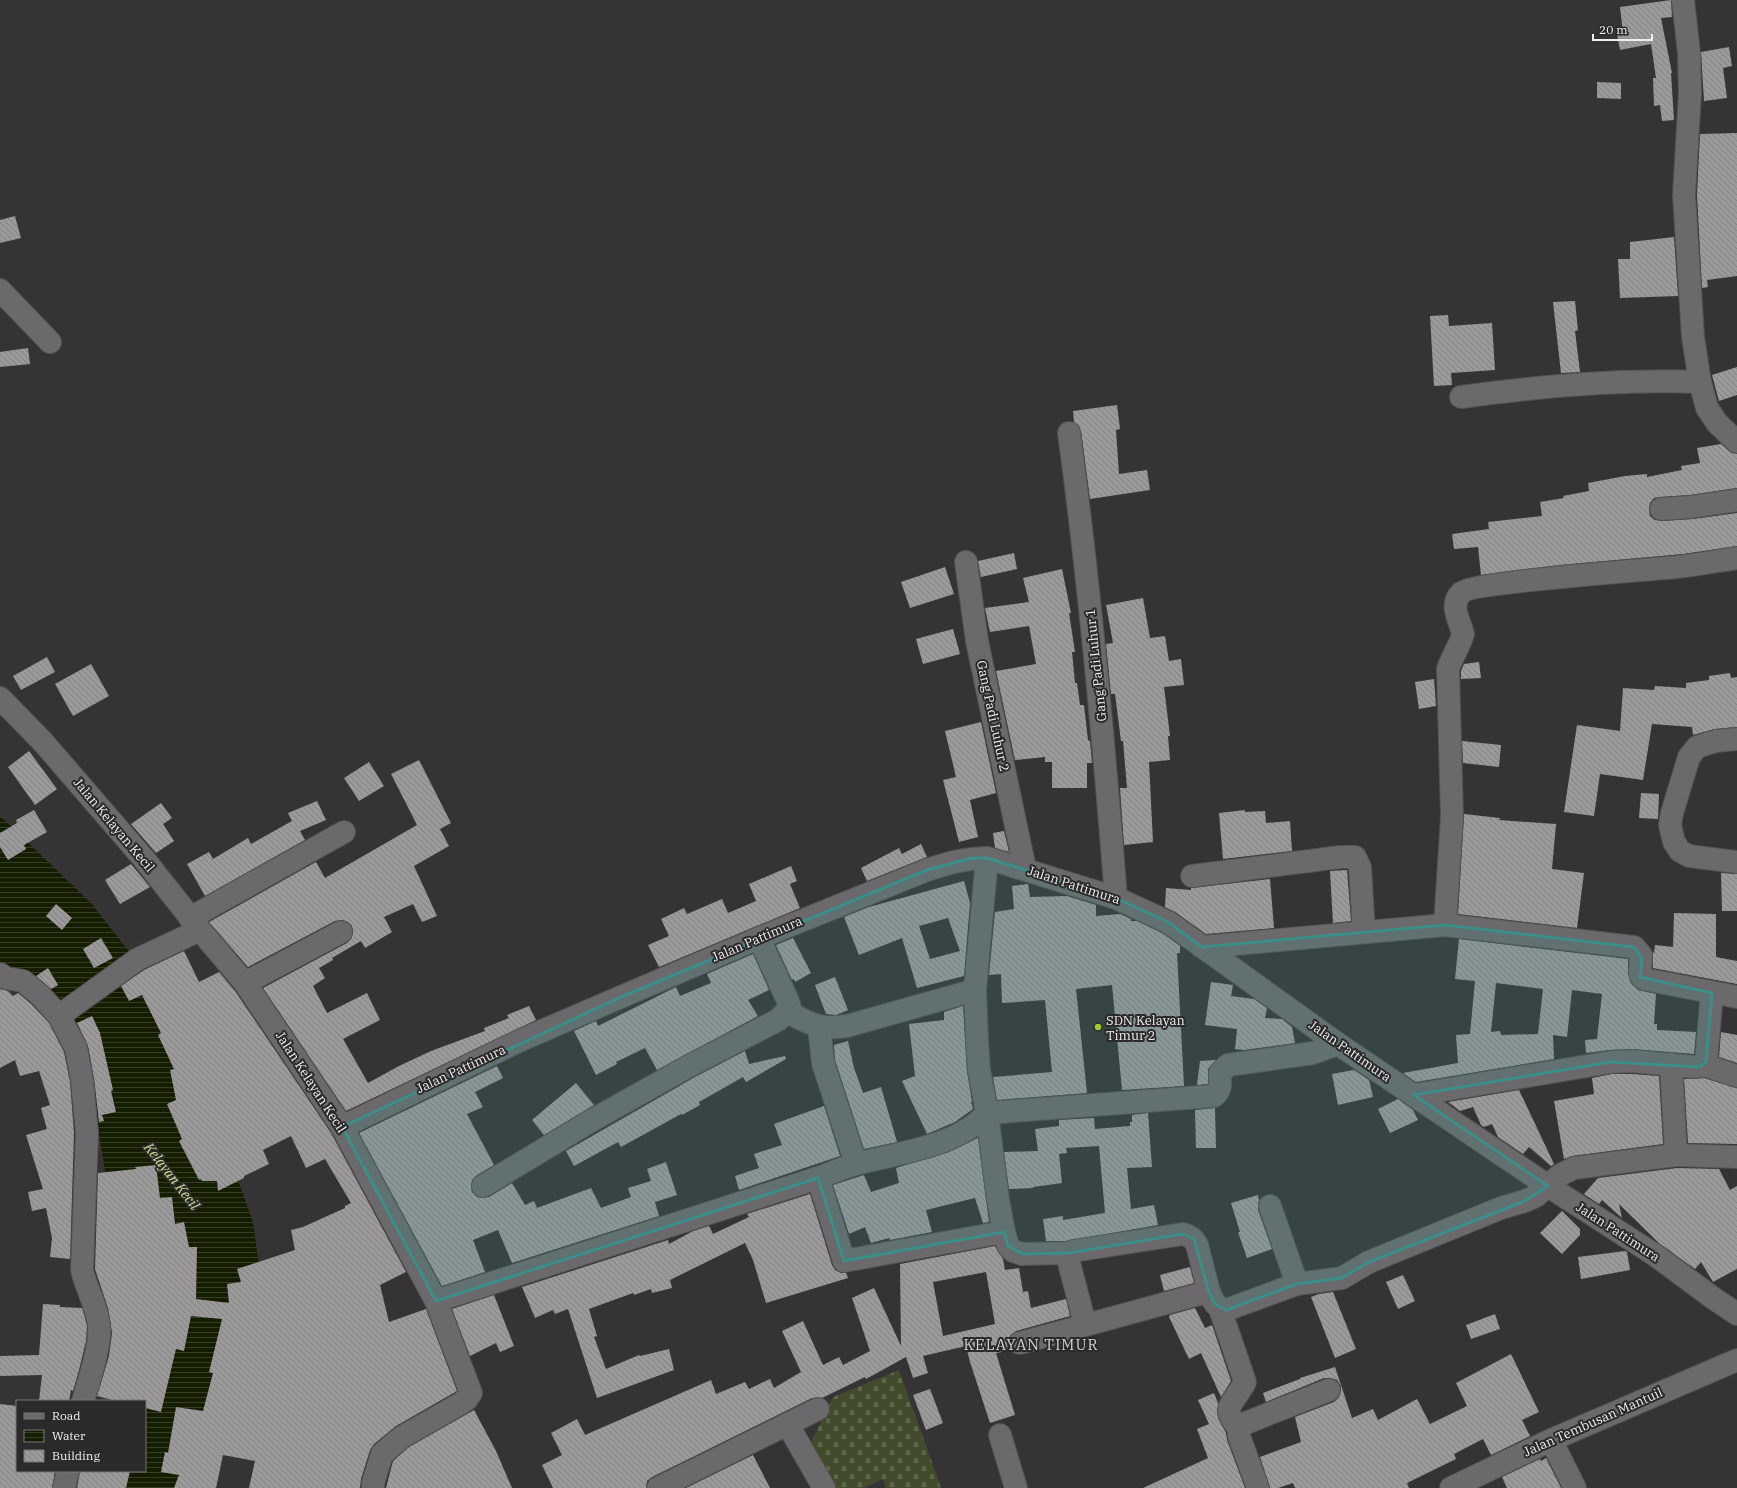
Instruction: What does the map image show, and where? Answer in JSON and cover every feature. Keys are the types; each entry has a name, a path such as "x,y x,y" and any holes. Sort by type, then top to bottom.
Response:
{"street":[{"path":"1682,0 1689,53 1690,94 1684,195 1693,337 1700,382 1707,408 1717,423 1737,442"},
{"path":"0,290 50,342"},
{"path":"1461,397 1519,389 1605,382 1700,382"},
{"name":"Gang Padi Luhur 1","path":"1069,433 1103,734 1116,898"},
{"path":"1661,509 1737,500"},
{"path":"1445,926 1452,818 1448,669 1463,635 1456,611 1456,600 1466,590 1478,588 1528,581 1679,567 1737,558"},
{"name":"Gang Padi Luhur 2","path":"966,562 976,641 1025,869"},
{"name":"Jalan Kelayan Kecil","path":"0,698 53,754 144,860 195,924 245,982 342,1127 436,1301 471,1393 467,1399 460,1404 402,1437 382,1454 373,1483 373,1488"},
{"path":"1737,739 1716,741 1697,747 1689,757 1670,824 1674,842 1680,851 1689,856 1737,862"},
{"path":"61,1014 138,959 344,832"},
{"path":"1192,876 1340,856 1355,857 1358,859 1360,867 1364,932"},
{"name":"Jalan Pattimura","path":"342,1127 521,1040 759,938 927,870 953,861 972,858 987,858 1116,898 1168,922 1338,1044 1548,1186 1655,1255 1737,1314"},
{"path":"987,858 975,990 979,1070 987,1113 998,1200 1008,1246 1013,1251 1022,1254 1069,1253 1183,1234 1194,1239 1214,1300 1245,1382 1243,1388 1229,1407 1229,1412 1239,1429 1239,1436 1258,1488"},
{"path":"1202,947 1445,926 1634,947 1642,955 1640,973 1642,978 1658,983 1737,997"},
{"path":"245,982 341,932"},
{"path":"483,1186 589,1122 689,1066 778,1020 787,1012 790,1008 788,1001 759,938"},
{"path":"0,974 6,978 22,981 61,1014 76,1048 82,1080 86,1133 82,1270 84,1284 90,1293 99,1324 100,1337 83,1400"},
{"path":"787,1012 819,1027 833,1028 847,1026 975,990"},
{"path":"1704,1065 1706,1062 1712,993"},
{"path":"819,1027 823,1063 856,1164"},
{"path":"436,1301 818,1178 856,1164 935,1144 970,1129 987,1113 1214,1096 1219,1092 1220,1073 1228,1065 1313,1053 1338,1044"},
{"path":"1414,1096 1612,1062 1632,1061 1671,1064 1694,1068 1704,1065 1737,1076"},
{"path":"1671,1064 1676,1155"},
{"path":"1214,1300 1226,1310 1297,1284 1342,1278 1369,1262 1501,1208 1536,1196 1560,1175 1574,1168 1676,1155 1737,1156"},
{"path":"818,1178 844,1261 1004,1232"},
{"path":"1270,1206 1297,1284"},
{"path":"1069,1253 1068,1259 1085,1324"},
{"path":"1020,1343 1085,1324 1214,1300"},
{"name":"Jalan Tembusan Mantuil","path":"1451,1488 1551,1440 1737,1360"},
{"path":"1239,1429 1246,1423 1329,1390"},
{"path":"658,1488 818,1409"},
{"path":"788,1425 824,1488"},
{"path":"1000,1435 1016,1488"},
{"path":"1551,1440 1575,1488"},
{"path":"64,1488 68,1472"}],"highlighted area":[{"path":"972,858 987,858 1116,898 1168,922 1202,947 1445,925 1634,947 1642,958 1640,977 1712,993 1706,1062 1700,1067 1611,1062 1414,1095 1548,1186 1525,1201 1369,1262 1342,1278 1297,1284 1226,1310 1215,1304 1209,1292 1194,1239 1183,1234 1069,1253 1022,1254 1008,1246 1004,1232 844,1261 818,1178 436,1301 342,1127 623,996 927,870"}],"green space":[{"path":"899,1370 941,1488 886,1488 883,1479 864,1488 829,1488 807,1451 833,1397"}],"water":[{"name":"Kelayan Kecil","path":"0,816 91,903 167,1000 213,1110 253,1222 264,1302 195,1488 121,1488 119,1472 146,1472 146,1400 137,1252 105,1170 87,1062 0,967"}],"building":[{"path":"1671,0 1672,17 1661,18 1672,73 1674,120 1662,121 1660,105 1654,106 1653,78 1656,78 1651,44 1620,50 1617,34 1623,33 1620,7"},
{"path":"1729,47 1732,66 1723,68 1727,98 1704,101 1701,52"},
{"path":"1597,82 1621,83 1621,99 1597,98"},
{"path":"1737,133 1737,276 1707,280 1708,287 1702,288 1697,195 1700,134"},
{"path":"15,216 21,238 0,243 0,220"},
{"path":"1674,237 1678,296 1620,298 1618,259 1630,259 1630,242"},
{"path":"1575,301 1578,330 1575,331 1580,372 1561,373 1553,302"},
{"path":"1448,315 1449,326 1492,323 1495,370 1451,373 1452,385 1434,386 1430,316"},
{"path":"28,348 30,364 0,367 0,352"},
{"path":"1737,367 1737,395 1719,401 1712,375"},
{"path":"1117,405 1120,429 1116,430 1119,474 1147,470 1150,490 1090,499 1081,431 1079,426 1074,422 1073,411"},
{"path":"1721,444 1729,451 1737,454 1737,488 1690,495 1654,498 1650,503 1649,510 1650,516 1655,520 1662,521 1693,519 1737,513 1737,546 1683,554 1561,565 1481,575 1478,547 1454,549 1452,534 1489,529 1488,522 1542,516 1540,502 1564,498 1563,496 1589,491 1588,483 1625,476 1647,474 1647,477 1682,470 1681,466 1700,463 1697,448"},
{"path":"1014,553 1017,569 981,577 978,561"},
{"path":"945,567 954,594 910,608 901,582"},
{"path":"1062,569 1071,613 1069,613 1075,652 1072,652 1075,683 1077,683 1080,705 1084,705 1088,740 1090,741 1092,763 1087,763 1087,788 1052,788 1052,762 1045,762 1045,757 1015,760 996,671 1036,664 1029,626 990,632 985,608 1029,602 1023,578"},
{"path":"1143,598 1150,638 1165,636 1169,661 1181,659 1184,685 1164,687 1170,736 1168,736 1170,760 1149,762 1153,842 1124,845 1120,788 1127,788 1123,741 1121,741 1115,694 1111,694 1106,644 1113,643 1106,605"},
{"path":"953,629 960,654 923,664 916,639"},
{"path":"47,657 55,672 21,690 13,676"},
{"path":"1479,662 1481,678 1461,679 1461,671 1464,664"},
{"path":"91,664 109,696 73,716 55,684"},
{"path":"1730,673 1731,678 1737,677 1737,727 1715,729 1693,735 1692,727 1652,724 1643,780 1600,774 1594,816 1564,812 1577,725 1620,731 1623,688 1654,690 1655,686 1686,688 1686,683 1709,680 1709,676"},
{"path":"1434,679 1436,706 1419,709 1415,682"},
{"path":"981,722 996,793 970,800 978,837 959,842 943,780 956,777 945,731"},
{"path":"1462,741 1501,745 1499,767 1463,763"},
{"path":"29,751 57,789 35,805 8,767"},
{"path":"419,760 451,823 440,829 449,846 414,866 437,916 422,922 413,904 384,917 392,932 365,948 361,941 332,958 333,960 319,968 325,978 313,986 327,1013 367,993 380,1020 343,1039 368,1083 431,1051 485,1031 484,1028 509,1018 507,1015 529,1006 536,1020 346,1111 263,988 347,943 351,939 353,933 352,926 348,922 342,920 335,921 248,967 209,922 316,862 325,878 417,825 391,774"},
{"path":"369,762 384,786 359,801 344,778"},
{"path":"1641,793 1659,794 1658,819 1639,818"},
{"path":"317,801 326,820 300,831 305,840 205,896 187,864 209,852 213,859 248,838 251,844 292,821 288,813"},
{"path":"161,803 172,818 163,824 174,841 156,853 131,824"},
{"path":"34,810 47,832 24,845 26,849 8,860 0,847 0,833 17,823 16,820"},
{"path":"1245,810 1245,812 1265,811 1266,823 1290,821 1292,851 1223,859 1219,813"},
{"path":"1464,814 1500,818 1499,820 1556,824 1552,869 1584,873 1577,928 1458,914"},
{"path":"1004,831 1009,852 995,848 993,833"},
{"path":"921,844 927,857 867,881 861,868 899,848 902,854"},
{"path":"131,864 150,887 120,904 105,880"},
{"path":"791,866 797,881 790,884 800,908 659,967 648,945 669,936 661,919 684,908 687,914 722,899 728,913 756,901 749,884"},
{"path":"1347,870 1351,921 1333,923 1330,871"},
{"path":"1721,873 1737,874 1737,911 1722,911"},
{"path":"1270,879 1274,928 1206,934 1175,912 1165,907 1166,888 1191,890 1191,888"},
{"path":"964,881 970,903 964,976 917,988 902,938 859,955 844,917 869,907","holes":["948,918 960,951 930,959 919,926"]},
{"path":"1028,884 1030,897 1067,896 1096,905 1096,916 1120,914 1131,919 1131,921 1137,921 1162,933 1180,946 1180,953 1177,953 1184,1086 1122,1090 1112,985 1076,989 1087,1093 997,1100 993,1077 1052,1072 1045,1000 1002,1003 1001,974 989,975 995,912 1014,909 1012,886"},
{"path":"56,904 72,918 62,930 46,916"},
{"path":"1674,913 1716,914 1716,957 1737,961 1737,984 1653,968 1652,952 1654,953 1655,945 1673,947"},
{"path":"101,938 113,958 94,968 83,949"},
{"path":"793,938 811,973 795,982 794,979 792,980 776,945"},
{"path":"1459,939 1628,959 1628,973 1631,983 1638,990 1656,994 1654,1024 1657,1024 1657,1030 1696,1032 1694,1054 1632,1049 1586,1053 1585,1040 1597,1039 1602,994 1572,990 1567,1037 1553,1035 1554,1059 1416,1082 1403,1073 1458,1063 1456,1035 1470,1034 1475,981 1455,979","holes":["1496,983 1543,989 1538,1034 1501,1035 1500,1031 1491,1032"]},
{"path":"184,951 199,982 219,972 235,991 331,1133 406,1272 380,1285 389,1322 426,1309 457,1391 396,1426 374,1444 370,1450 361,1479 360,1488 249,1488 255,1461 223,1455 216,1488 174,1488 179,1475 161,1472 165,1452 168,1453 176,1407 203,1411 213,1373 209,1372 222,1319 191,1316 184,1351 176,1349 161,1412 146,1408 146,1400 112,1400 97,1396 109,1356 112,1333 108,1308 95,1269 98,1173 136,1169 135,1167 156,1165 160,1198 172,1197 175,1224 184,1222 189,1247 197,1247 196,1299 229,1303 227,1284 241,1282 237,1269 295,1250 291,1230 303,1227 345,1208 345,1206 351,1203 325,1159 306,1168 291,1136 263,1150 269,1164 218,1191 217,1181 199,1180 179,1141 182,1139 167,1104 176,1100 170,1070 174,1069 158,1035 161,1033 142,995 129,1001 121,986 144,970"},
{"path":"753,954 769,990 748,1000 758,1016 657,1070 645,1048 616,1062 617,1064 596,1075 574,1031 596,1021 598,1026 676,987 680,996 711,983 707,974"},
{"path":"48,968 58,985 51,989 36,976"},
{"path":"835,977 848,1010 836,1015 826,1014 815,985"},
{"path":"1211,982 1233,985 1231,996 1254,999 1267,1008 1265,1018 1282,1019 1292,1027 1295,1043 1244,1050 1235,1049 1237,1029 1205,1025"},
{"path":"0,989 8,991 13,996 18,993 31,1004 49,1023 64,1052 70,1082 74,1133 70,1259 50,1257 52,1238 46,1208 32,1211 28,1192 43,1189 26,1135 47,1129 41,1108 50,1105 39,1071 20,1076 15,1060 0,1068"},
{"path":"963,1006 967,1071 973,1109 955,1122 927,1134 902,1081 915,1076 909,1024 944,1020 944,1012"},
{"path":"92,1016 100,1033 113,1090 111,1091 116,1112 102,1115 104,1121 99,1122 94,1079 88,1046 77,1023"},
{"path":"1721,1032 1737,1035 1737,1063 1719,1057"},
{"path":"848,1041 854,1068 863,1093 881,1087 897,1142 864,1149 835,1060 834,1045"},
{"path":"745,1051 749,1064 785,1056 786,1059 746,1082 743,1077 699,1102 700,1105 621,1147 618,1142 574,1166 566,1151 695,1077"},
{"path":"1216,1060 1208,1069 1208,1084 1197,1085 1200,1061"},
{"path":"497,1066 503,1078 475,1092 483,1107 467,1114 494,1165 477,1175 472,1180 472,1192 477,1197 489,1197 512,1183 525,1205 534,1201 537,1208 591,1188 601,1208 631,1197 628,1188 651,1181 647,1169 666,1162 677,1195 655,1202 659,1216 512,1263 498,1230 473,1240 485,1272 442,1286 359,1133"},
{"path":"1354,1070 1369,1080 1373,1097 1338,1105 1332,1074"},
{"path":"1612,1074 1659,1076 1663,1144 1572,1156 1564,1159 1554,1101 1594,1094 1592,1078"},
{"path":"1704,1078 1737,1088 1737,1144 1688,1143 1684,1079"},
{"path":"576,1083 594,1105 544,1135 532,1120"},
{"path":"1519,1090 1554,1164 1551,1166 1529,1147 1523,1154 1498,1137 1492,1124 1484,1127 1481,1125 1473,1107 1460,1111 1448,1102"},
{"path":"1398,1099 1413,1110 1418,1120 1390,1133 1378,1109"},
{"path":"824,1106 840,1156 739,1190 735,1176 759,1168 754,1154 782,1145 774,1124"},
{"path":"1215,1108 1216,1148 1196,1148 1195,1110"},
{"path":"1148,1113 1152,1167 1127,1168 1131,1209 1154,1205 1158,1225 1067,1241 1046,1241 1043,1219 1063,1216 1063,1220 1105,1213 1099,1146 1066,1148 1067,1153 1059,1154 1062,1183 1033,1188 1009,1189 1004,1152 1038,1151 1035,1129 1059,1126 1059,1120 1094,1118 1095,1129 1130,1126 1130,1122 1132,1122 1132,1115"},
{"path":"978,1138 989,1222 983,1223 975,1198 926,1210 932,1232 890,1240 889,1238 871,1243 865,1227 849,1234 833,1185 864,1175 871,1192 899,1183 896,1168 949,1152"},
{"path":"1677,1168 1719,1169 1730,1190 1737,1186 1737,1269 1713,1282 1701,1262 1695,1269 1660,1244 1619,1204 1622,1218 1602,1200 1599,1204 1584,1194 1598,1178"},
{"path":"810,1194 832,1265 835,1270 841,1273 846,1273 848,1278 766,1303 753,1260 745,1243 670,1280 672,1288 652,1293 651,1289 634,1295 633,1293 589,1309 597,1336 594,1337 606,1369 639,1355 669,1349 674,1370 597,1398 568,1309 555,1314 553,1310 535,1318 522,1287 668,1240 669,1244 693,1231 709,1226 713,1234 749,1217 747,1214"},
{"path":"1258,1195 1258,1210 1272,1249 1247,1258 1238,1232 1240,1232 1231,1203"},
{"path":"1562,1211 1580,1229 1580,1235 1562,1254 1540,1233"},
{"path":"995,1246 1003,1259 1005,1270 1019,1268 1023,1292 1028,1291 1031,1308 1066,1299 1070,1316 1016,1331 1008,1339 1008,1351 996,1353 1015,1415 990,1423 966,1346 923,1356 928,1373 913,1378 906,1357 866,1379 865,1377 822,1398 812,1398 652,1477 647,1481 646,1488 553,1488 542,1465 562,1455 551,1433 577,1419 585,1435 711,1380 716,1394 745,1382 749,1389 770,1379 774,1388 801,1372 782,1331 803,1321 823,1365 839,1357 843,1365 870,1351 852,1298 874,1288 901,1346 900,1264","holes":["986,1272 995,1324 943,1336 933,1282"]},
{"path":"1627,1252 1630,1270 1581,1279 1578,1257"},
{"path":"1190,1267 1194,1283 1164,1291 1160,1275"},
{"path":"1403,1275 1415,1301 1398,1309 1386,1282"},
{"path":"1333,1292 1356,1349 1335,1358 1311,1297"},
{"path":"494,1295 514,1346 500,1352 496,1343 470,1356 452,1309"},
{"path":"43,1304 60,1305 60,1307 82,1308 87,1326 86,1341 79,1370 73,1391 71,1390 69,1400 39,1400 42,1375 0,1376 0,1356 39,1355"},
{"path":"1195,1308 1205,1328 1212,1325 1231,1381 1221,1397 1201,1353 1189,1359 1169,1317 1170,1315"},
{"path":"1495,1314 1500,1329 1471,1339 1466,1325"},
{"path":"1511,1354 1539,1412 1522,1420 1530,1436 1491,1455 1483,1439 1454,1454 1456,1459 1407,1483 1409,1488 1295,1488 1293,1483 1278,1488 1270,1488 1260,1457 1301,1442 1295,1417 1334,1402 1339,1397 1341,1386 1337,1380 1324,1378 1266,1402 1263,1393 1300,1378 1335,1367 1352,1418 1373,1409 1378,1420 1417,1399 1430,1424 1467,1406 1456,1383"},
{"path":"930,1389 943,1423 926,1430 913,1395"},
{"path":"1214,1393 1218,1403 1218,1418 1226,1433 1227,1440 1245,1488 1143,1488 1208,1458 1197,1429 1209,1424 1198,1400"},
{"path":"0,1404 16,1406 16,1472 55,1472 52,1488 0,1488"},
{"path":"474,1410 496,1451 512,1488 386,1488 393,1461 409,1447"},
{"path":"753,1455 770,1488 686,1488"},
{"path":"1546,1458 1561,1488 1507,1488 1502,1477 1540,1459 1541,1461"},
{"path":"80,1472 130,1472 126,1488 77,1488"}],"place":[{"name":"SDN Kelayan Timur 2","path":"1098,1027"}],"district":[{"name":"KELAYAN TIMUR","path":"1031,1344"}]}
